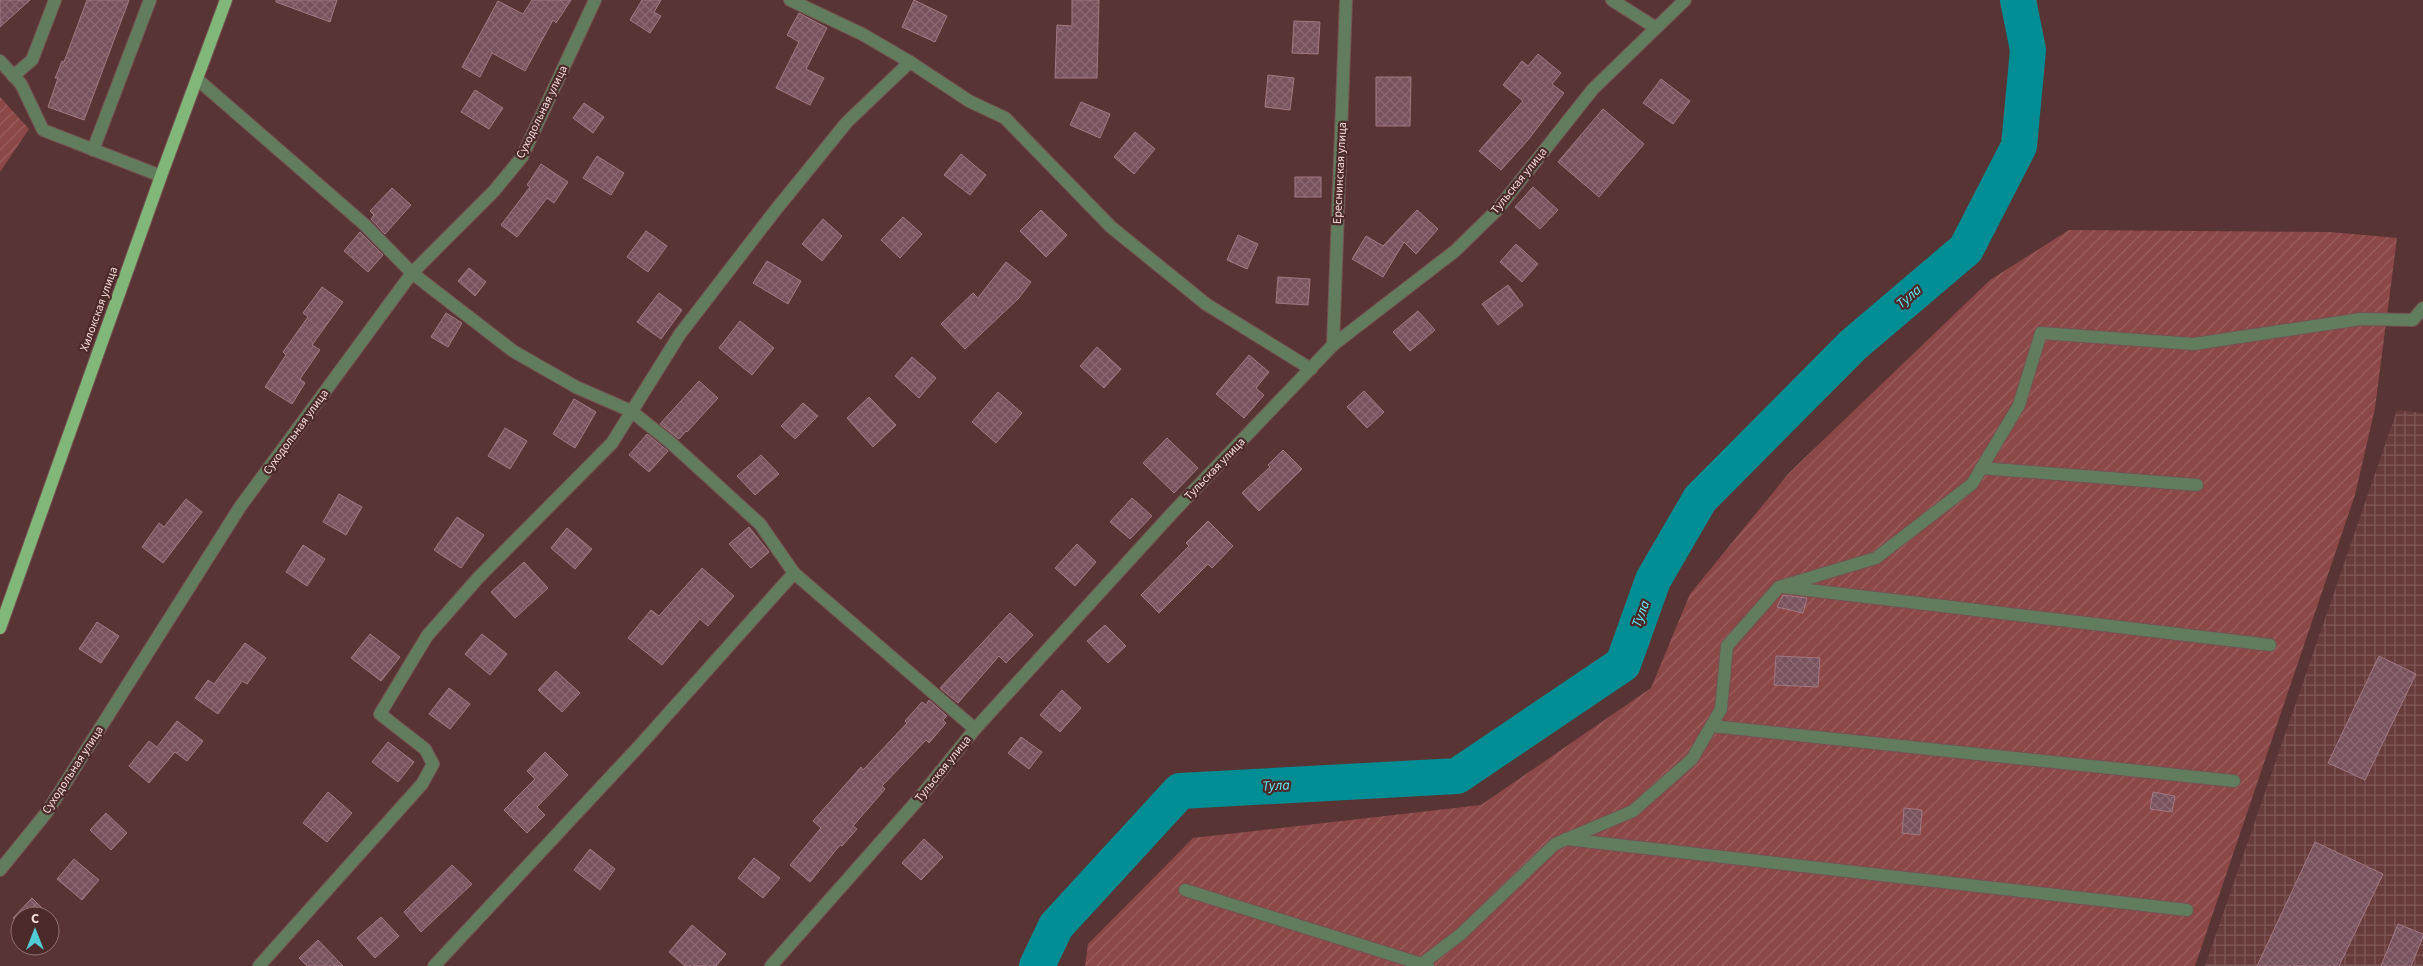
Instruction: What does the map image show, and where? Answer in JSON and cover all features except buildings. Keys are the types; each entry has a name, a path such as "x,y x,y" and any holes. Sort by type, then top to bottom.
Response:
{"main road":[{"name":"Хилокская улица","path":"0,628 161,176 226,0"}],"street":[{"path":"13,76 32,60 55,0"},
{"path":"93,150 150,0"},
{"name":"Суходольная улица","path":"0,870 47,812 240,508 412,273 494,191 522,157 595,0"},
{"path":"790,0 862,34 910,62 970,101 1005,118 1031,147 1118,233 1206,304 1311,369"},
{"name":"Ереснинская улица","path":"1333,345 1346,0"},
{"path":"1612,0 1656,28"},
{"name":"Тульская улица","path":"771,966 916,802 976,730 1175,510 1333,345 1455,251 1490,217 1593,90 1685,0"},
{"path":"0,61 21,84 43,130 161,176"},
{"path":"260,966 422,784 433,764 425,749 380,714 426,636 485,570 612,443 630,411 680,334 774,212 847,122 910,62"},
{"path":"197,79 365,225 412,273 513,351 576,387 630,411 706,472 760,524 794,573 976,730"},
{"path":"1185,890 1425,966 1555,844 1633,810 1692,759 1721,709 1727,646 1779,586 1876,558 1972,484 2019,405 2041,333 2194,344 2361,320 2413,320 2423,308"},
{"path":"1981,468 2197,485"},
{"path":"434,966 642,743 794,573"},
{"path":"1779,586 2270,645"},
{"path":"1712,726 2234,781"},
{"path":"1566,840 2187,910"}],"shaded area":[{"path":"0,97 29,129 0,172"},
{"path":"2069,230 2330,232 2397,238 2375,408 2355,495 2195,966 1085,966 1088,944 1193,838 1481,805 1651,688 1690,594 1789,473 1990,280"},
{"path":"2397,410 2423,413 2423,966 2205,966"}],"waterway":[{"name":"Тула","path":"1037,966 1056,926 1180,791 1457,776 1623,664 1653,580 1700,499 1853,345 1966,249 2019,146 2028,50 2018,0"}]}
